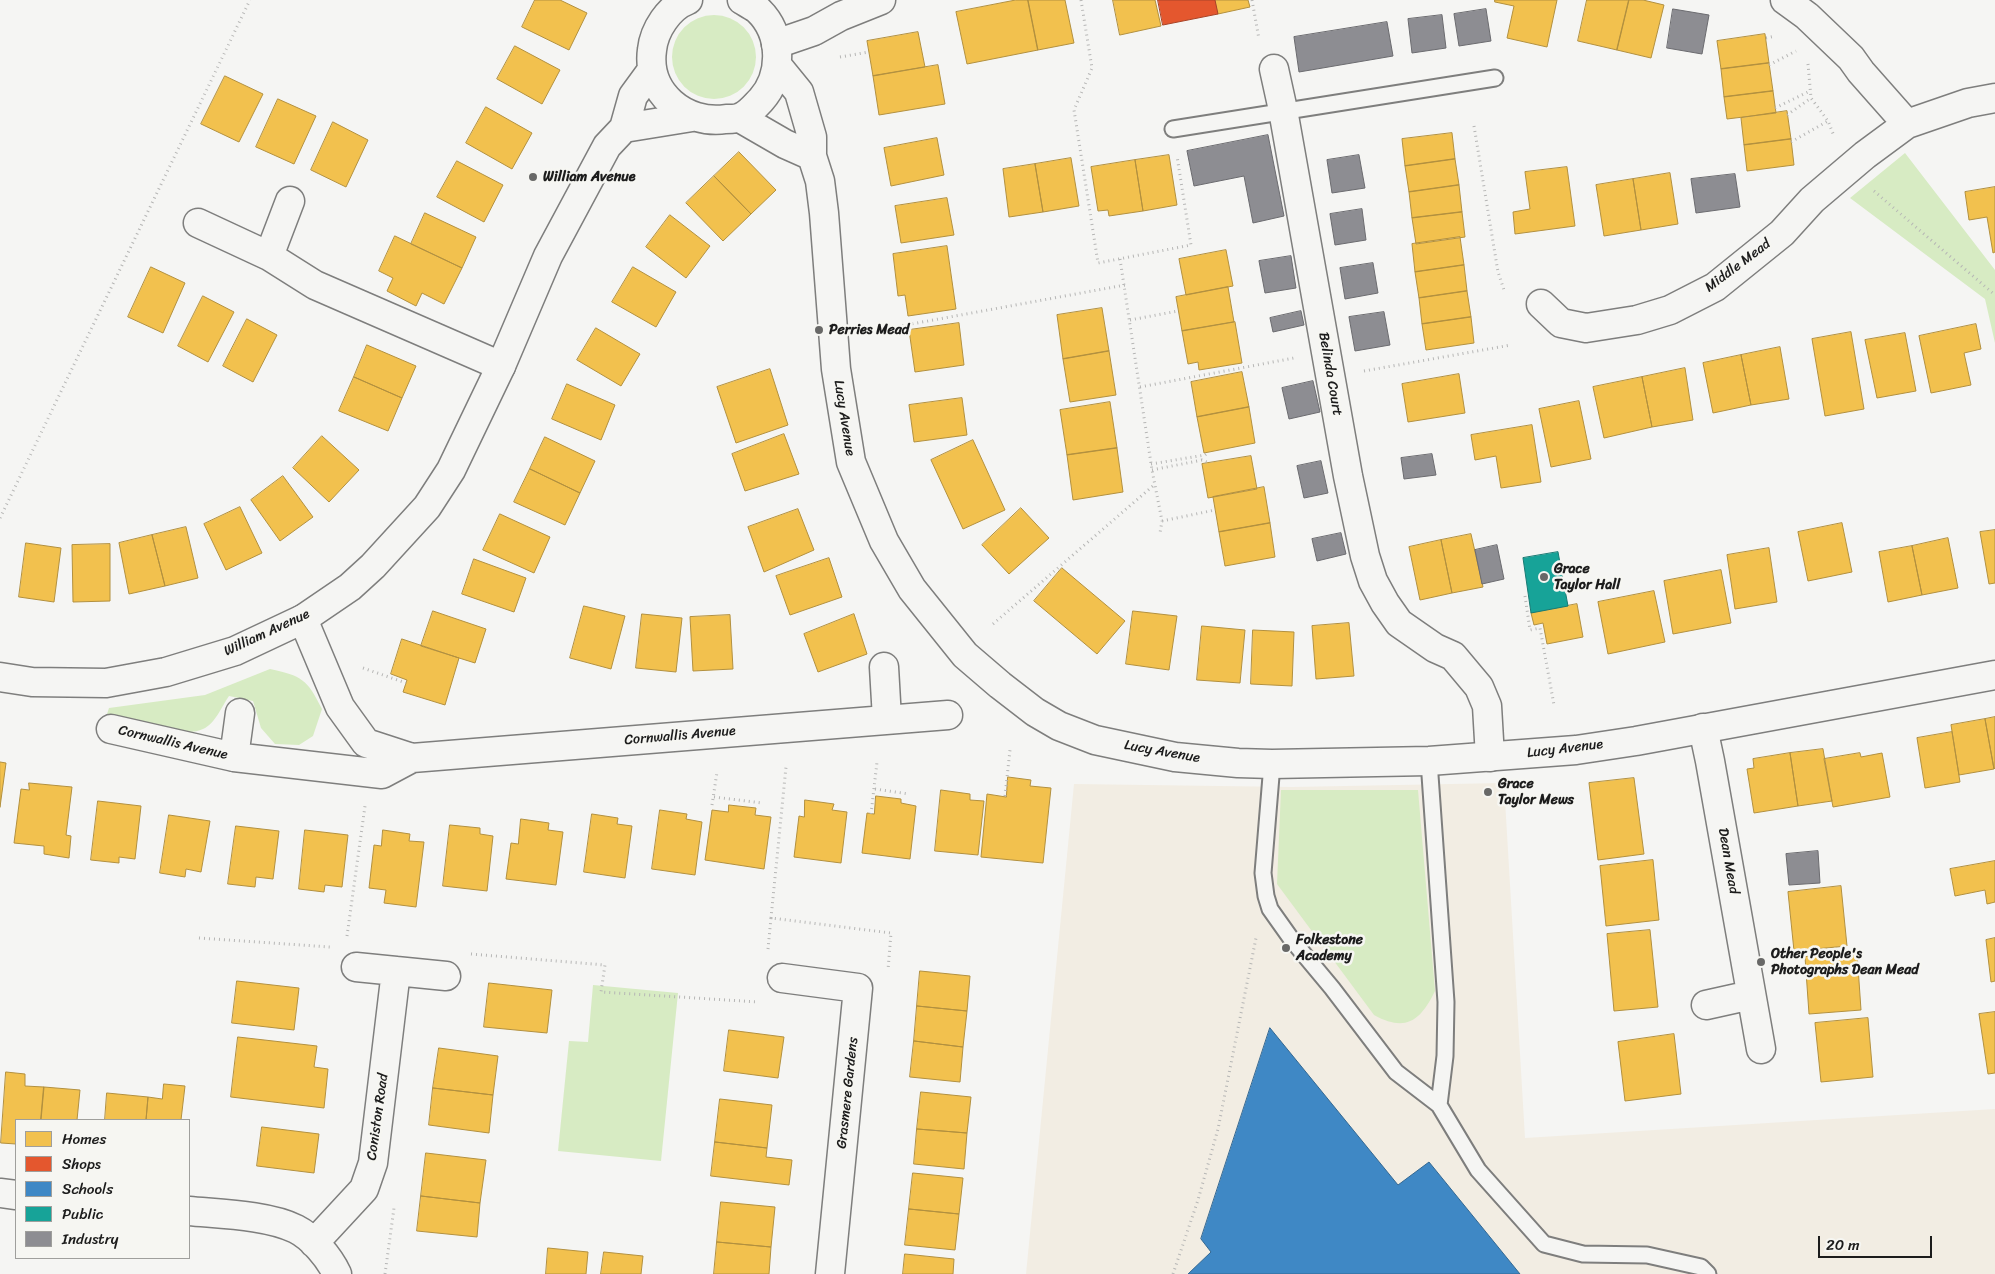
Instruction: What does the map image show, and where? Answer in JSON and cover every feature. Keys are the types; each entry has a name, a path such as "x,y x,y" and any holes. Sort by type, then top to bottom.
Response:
{"street":[{"path":"688,0 668,14 657,31 652,50 652,70 660,90 673,106 692,117 713,121 740,118 753,108 767,93 775,78 777,54 841,16 880,0"},
{"name":"Lucy Avenue","path":"742,0 758,10 770,26 777,54 799,92 812,137 812,156 820,181 824,213 836,369 851,462 884,541 912,590 965,655 1036,712 1059,726 1095,740 1175,757 1272,764 1429,761 1576,750 1995,675"},
{"path":"1785,0 1807,16 1851,58 1907,124"},
{"name":"Belinda Court","path":"1274,69 1283,110 1349,485 1365,556 1373,581 1399,623 1422,640 1453,656 1479,687 1487,706 1490,757"},
{"name":"William Avenue","path":"0,677 32,682 106,683 166,672 235,651 303,619 350,587 383,556 427,507 452,470 501,366 548,256 607,146 624,128 634,96 652,70"},
{"name":"Middle Mead","path":"1540,304 1561,323 1586,328 1637,320 1670,310 1715,287 1782,233 1812,200 1865,155 1907,124 1968,103 1995,98"},
{"path":"624,128 692,117"},
{"path":"740,118 786,144 812,156"},
{"path":"269,256 290,201"},
{"path":"198,223 269,256 315,285 501,366"},
{"name":"Cornwallis Avenue","path":"303,619 340,707 366,743 412,758 948,715"},
{"path":"884,667 887,719"},
{"name":"Cornwallis Avenue","path":"234,757 240,713"},
{"name":"Dean Mead","path":"1703,728 1761,1048"},
{"name":"Cornwallis Avenue","path":"111,729 234,757 382,774 412,758"},
{"path":"356,967 446,976"},
{"name":"Coniston Road","path":"314,1243 364,1188 373,1163 396,971"},
{"name":"Grasmere Gardens","path":"782,978 858,988 830,1274"},
{"path":"1706,1005 1750,995"},
{"path":"0,1193 15,1195"},
{"path":"190,1211 276,1221 297,1229 314,1243 337,1274"}],"lane":[{"path":"1173,129 1283,110 1495,78"},
{"path":"1429,761 1446,1002 1445,1056 1439,1105"},
{"path":"1272,764 1263,873 1270,909 1292,940 1332,988 1396,1072 1439,1105 1478,1170 1544,1244 1583,1254 1647,1255 1701,1267 1708,1274"}],"path":[{"path":"0,518 250,0"},
{"path":"1081,0 1092,68 1074,110 1098,263 1190,245 1173,129"},
{"path":"1769,65 1800,49"},
{"path":"836,58 869,52"},
{"path":"1808,54 1811,98 1828,121 1835,138"},
{"path":"1775,108 1810,91"},
{"path":"1787,115 1811,98"},
{"path":"1791,142 1828,121"},
{"path":"1474,126 1498,272 1504,290"},
{"path":"1874,191 1995,295"},
{"path":"1120,259 1154,485 1162,521 1160,532"},
{"path":"873,331 1124,285"},
{"path":"1130,320 1178,311"},
{"path":"1140,386 1512,345"},
{"path":"1151,464 1205,455 1209,452"},
{"path":"1152,470 1202,460 1209,463"},
{"path":"993,624 1154,485"},
{"path":"1162,521 1215,510"},
{"path":"1525,596 1530,630 1540,628 1554,705"},
{"path":"363,668 406,683"},
{"path":"1005,796 1010,750"},
{"path":"871,814 877,762"},
{"path":"771,918 786,767"},
{"path":"712,805 716,772"},
{"path":"875,790 909,794"},
{"path":"714,797 762,803"},
{"path":"347,940 366,798"},
{"path":"1174,1274 1218,1129 1257,933 1270,909"},
{"path":"199,938 336,948"},
{"path":"468,953 605,965 601,992 762,1002"}],"shaded area":[{"name":"Folkestone Academy","path":"1504,783 1525,1138 1995,1109 1995,1274 1026,1274 1074,784 1292,787"}],"green space":[{"path":"714,15 730,18 749,34 753,41 756,57 753,73 737,92 730,96 714,99 698,96 679,80 675,73 672,57 675,41 691,22 698,18"},
{"path":"1905,153 1995,270 1995,343 1985,299 1850,198"},
{"path":"270,669 290,674 302,680 312,691 322,709 313,736 299,745 275,744 261,728 253,701 229,696 211,723 207,727 196,731 178,731 107,714 109,708 205,695"},
{"path":"1281,790 1418,790 1435,991 1424,1010 1417,1017 1403,1023 1394,1023 1374,1015 1277,884"},
{"path":"593,985 678,993 661,1161 558,1151 569,1041 588,1042"}],"building: Homes":[{"path":"535,0 560,0 587,13 569,50 522,27"},
{"path":"1016,0 1028,0 1038,50 967,64 956,12"},
{"path":"1028,0 1065,0 1074,43 1038,50"},
{"path":"1113,0 1155,0 1161,26 1120,35"},
{"path":"1215,0 1248,0 1250,7 1218,14"},
{"path":"1495,0 1557,0 1547,47 1507,38 1514,6 1495,2"},
{"path":"1587,0 1629,0 1617,50 1578,41"},
{"path":"1629,0 1643,0 1664,5 1651,58 1617,50"},
{"path":"918,32 925,67 873,76 867,41"},
{"path":"1765,34 1769,63 1721,69 1717,41"},
{"path":"515,46 560,70 542,104 497,79"},
{"path":"1769,63 1773,91 1724,97 1721,69"},
{"path":"938,65 945,104 879,115 873,76"},
{"path":"225,76 263,94 239,142 201,124"},
{"path":"1773,91 1776,113 1727,119 1724,97"},
{"path":"278,99 316,116 294,164 256,147"},
{"path":"486,107 532,133 512,169 466,143"},
{"path":"1787,111 1791,139 1744,145 1741,118"},
{"path":"333,122 368,140 346,187 311,170"},
{"path":"1452,133 1455,159 1405,166 1402,139"},
{"path":"937,138 944,175 891,186 884,148"},
{"path":"1791,139 1794,165 1747,171 1744,145"},
{"path":"739,152 776,190 751,214 714,176"},
{"path":"1169,155 1177,205 1143,211 1135,160"},
{"path":"1071,158 1079,206 1043,212 1035,164"},
{"path":"1455,159 1459,185 1409,192 1405,166"},
{"path":"1135,160 1143,211 1109,216 1108,210 1098,211 1091,167"},
{"path":"457,161 503,185 484,222 437,197"},
{"path":"1035,164 1043,212 1009,217 1003,169"},
{"path":"1567,167 1575,226 1515,234 1513,212 1530,209 1525,172"},
{"path":"1670,173 1678,224 1641,230 1633,179"},
{"path":"714,176 751,214 723,241 686,203"},
{"path":"1633,179 1641,230 1604,236 1596,185"},
{"path":"1459,185 1462,212 1412,218 1409,192"},
{"path":"1995,187 1995,252 1993,253 1987,217 1969,220 1965,192"},
{"path":"947,198 954,235 901,243 895,206"},
{"path":"1462,212 1465,237 1416,244 1412,218"},
{"path":"425,213 476,237 462,268 411,244"},
{"path":"670,215 710,246 686,278 646,247"},
{"path":"395,236 462,268 444,304 422,293 416,306 387,291 393,278 379,271"},
{"path":"1460,237 1464,265 1415,272 1412,244"},
{"path":"947,246 956,309 908,316 905,295 898,296 893,254"},
{"path":"1226,250 1233,286 1186,295 1179,259"},
{"path":"1464,265 1467,291 1419,298 1415,272"},
{"path":"151,267 185,283 163,333 128,317"},
{"path":"633,267 676,292 656,327 612,302"},
{"path":"1228,287 1234,322 1182,331 1176,297"},
{"path":"1467,291 1471,317 1422,324 1419,298"},
{"path":"203,296 234,312 208,362 178,346"},
{"path":"1102,308 1109,351 1063,359 1057,315"},
{"path":"1471,317 1474,343 1426,350 1422,324"},
{"path":"247,319 277,335 253,382 223,366"},
{"path":"1235,322 1242,363 1199,370 1198,362 1188,364 1182,331"},
{"path":"959,323 964,365 915,372 909,330"},
{"path":"1976,324 1981,349 1964,353 1971,385 1931,393 1919,336"},
{"path":"596,328 640,354 621,386 577,360"},
{"path":"1851,332 1864,409 1825,416 1812,339"},
{"path":"1905,333 1916,391 1877,398 1865,340"},
{"path":"367,345 416,366 402,398 354,377"},
{"path":"1780,347 1789,399 1751,405 1741,355"},
{"path":"1109,351 1116,395 1070,402 1063,359"},
{"path":"1741,355 1751,405 1713,413 1703,363"},
{"path":"1685,368 1693,420 1652,427 1642,377"},
{"path":"770,369 788,425 736,443 717,387"},
{"path":"1242,372 1249,407 1197,417 1191,382"},
{"path":"1459,374 1465,413 1408,422 1402,384"},
{"path":"354,377 402,398 388,431 339,411"},
{"path":"1642,377 1652,427 1604,438 1593,387"},
{"path":"567,384 615,405 601,440 552,419"},
{"path":"962,398 967,435 914,442 909,405"},
{"path":"1579,401 1591,459 1551,467 1539,409"},
{"path":"1110,402 1117,448 1067,455 1060,410"},
{"path":"1249,407 1255,443 1204,453 1197,417"},
{"path":"1532,425 1541,482 1501,488 1496,456 1475,460 1471,435"},
{"path":"784,434 799,474 745,491 732,454"},
{"path":"322,436 359,470 329,502 293,468"},
{"path":"545,437 595,461 580,493 530,469"},
{"path":"973,440 1005,510 963,529 931,460"},
{"path":"1117,448 1123,492 1073,500 1067,455"},
{"path":"1251,456 1257,489 1208,498 1202,464"},
{"path":"530,469 580,493 565,525 514,502"},
{"path":"283,476 313,517 280,541 251,500"},
{"path":"1264,487 1270,523 1219,532 1213,497"},
{"path":"240,507 262,553 226,570 204,524"},
{"path":"1021,508 1049,538 1009,574 982,545"},
{"path":"798,509 814,550 764,572 748,527"},
{"path":"500,514 550,537 534,573 483,550"},
{"path":"1270,523 1275,557 1225,566 1219,532"},
{"path":"1842,523 1852,572 1808,581 1798,532"},
{"path":"186,527 198,578 165,586 152,535"},
{"path":"1995,530 1995,583 1989,584 1980,532"},
{"path":"1471,534 1483,587 1452,593 1441,540"},
{"path":"152,535 165,586 129,594 119,543"},
{"path":"1948,538 1958,588 1922,595 1912,546"},
{"path":"1441,540 1452,593 1420,600 1409,547"},
{"path":"26,543 61,548 54,602 19,597"},
{"path":"110,544 110,601 73,602 72,545"},
{"path":"1912,546 1922,595 1888,602 1879,552"},
{"path":"1769,548 1777,602 1735,609 1727,555"},
{"path":"829,558 842,597 790,615 776,576"},
{"path":"474,559 526,578 514,612 462,594"},
{"path":"1062,568 1125,621 1097,654 1034,601"},
{"path":"1721,570 1731,623 1673,634 1664,581"},
{"path":"1654,591 1665,642 1608,654 1598,602"},
{"path":"1577,604 1583,637 1547,644 1543,623 1534,625 1531,613"},
{"path":"584,606 625,616 611,669 570,658"},
{"path":"433,611 486,629 475,663 421,646"},
{"path":"1133,611 1177,616 1169,670 1126,664"},
{"path":"642,614 682,618 676,672 636,668"},
{"path":"854,614 867,654 818,672 804,634"},
{"path":"730,615 733,669 693,671 690,617"},
{"path":"1349,623 1354,676 1316,679 1312,626"},
{"path":"1202,626 1245,630 1240,683 1197,680"},
{"path":"1253,630 1294,632 1292,686 1251,684"},
{"path":"402,639 459,658 445,705 403,692 407,680 391,674"},
{"path":"1995,717 1995,768 1994,769 1985,719"},
{"path":"1985,719 1994,769 1959,775 1951,725"},
{"path":"1952,732 1960,782 1925,788 1917,738"},
{"path":"1823,749 1832,801 1798,806 1790,753"},
{"path":"1790,753 1798,806 1754,813 1747,769 1754,768 1753,759"},
{"path":"1860,753 1861,757 1882,753 1890,797 1833,807 1824,759"},
{"path":"0,762 6,763 0,807"},
{"path":"1008,777 1031,780 1030,786 1051,788 1043,863 981,857 987,794 1006,797"},
{"path":"1634,778 1644,854 1598,860 1589,783"},
{"path":"29,783 72,787 66,835 71,836 69,858 44,854 44,846 14,843 21,789 29,790"},
{"path":"941,790 970,794 970,800 984,801 978,855 935,851"},
{"path":"876,796 901,799 901,803 916,806 910,859 862,853 867,813 874,814"},
{"path":"805,800 834,804 832,810 847,812 841,863 794,857 799,816 804,817"},
{"path":"98,801 141,806 135,859 119,857 119,863 91,860"},
{"path":"729,805 756,808 755,815 771,817 764,869 705,860 712,810 728,812"},
{"path":"660,810 687,814 686,819 702,822 695,875 652,869"},
{"path":"592,814 618,818 617,824 632,826 625,878 584,872"},
{"path":"169,815 210,821 201,872 186,869 185,877 160,873"},
{"path":"521,819 549,823 548,830 563,832 556,885 506,879 511,843 518,844"},
{"path":"450,825 480,828 480,834 493,836 487,891 443,886"},
{"path":"236,826 279,831 273,879 256,877 255,887 228,884"},
{"path":"305,830 348,835 342,887 325,885 324,892 299,889"},
{"path":"383,830 410,834 409,841 424,842 416,907 384,903 386,890 369,888 374,845 381,846"},
{"path":"1653,860 1659,920 1606,926 1600,866"},
{"path":"1995,861 1995,902 1987,904 1985,890 1955,896 1950,869"},
{"path":"1841,886 1847,946 1794,951 1788,892"},
{"path":"1650,930 1658,1007 1614,1011 1607,934"},
{"path":"1995,938 1995,981 1991,982 1986,940"},
{"path":"1857,952 1861,1010 1809,1014 1805,957"},
{"path":"920,971 970,976 967,1011 917,1006"},
{"path":"237,981 299,988 294,1030 232,1023"},
{"path":"489,983 552,990 547,1033 484,1027"},
{"path":"917,1006 967,1011 963,1047 914,1041"},
{"path":"1995,1012 1995,1073 1988,1074 1979,1014"},
{"path":"1868,1018 1873,1077 1821,1082 1815,1023"},
{"path":"729,1030 784,1037 778,1078 724,1071"},
{"path":"1674,1034 1681,1094 1625,1101 1618,1042"},
{"path":"238,1037 317,1046 314,1067 328,1069 324,1108 231,1097"},
{"path":"914,1041 963,1047 960,1082 910,1077"},
{"path":"439,1048 498,1056 493,1095 433,1088"},
{"path":"6,1072 25,1074 25,1086 44,1087 41,1119 15,1119 15,1144 1,1143"},
{"path":"164,1084 185,1086 181,1119 146,1119 148,1097 162,1099"},
{"path":"44,1087 80,1090 77,1119 41,1119"},
{"path":"433,1088 493,1095 489,1133 429,1125"},
{"path":"921,1092 971,1097 967,1133 917,1129"},
{"path":"107,1093 148,1097 146,1119 105,1119"},
{"path":"720,1099 772,1105 767,1148 715,1142"},
{"path":"262,1127 319,1134 314,1173 257,1166"},
{"path":"917,1129 967,1133 964,1169 914,1164"},
{"path":"715,1142 767,1148 766,1157 792,1160 789,1185 711,1176"},
{"path":"426,1153 486,1160 480,1203 421,1196"},
{"path":"913,1173 963,1178 959,1214 909,1209"},
{"path":"421,1196 480,1203 477,1237 417,1231"},
{"path":"721,1202 775,1207 771,1247 717,1242"},
{"path":"909,1209 959,1214 955,1250 905,1245"},
{"path":"717,1242 771,1247 769,1274 714,1274"},
{"path":"548,1248 588,1252 586,1274 546,1274"},
{"path":"604,1252 643,1256 641,1274 601,1274"},
{"path":"905,1254 954,1259 953,1274 903,1274"}],"building: Shops":[{"path":"1158,0 1215,0 1218,14 1163,25"}],"building: Schools":[{"path":"1270,1028 1398,1185 1429,1162 1520,1274 1188,1274 1211,1252 1201,1239"}],"building: Public":[{"name":"Grace Taylor Hall","path":"1558,552 1568,606 1531,613 1523,558"}],"building: Industry":[{"path":"1486,9 1491,41 1459,46 1454,14"},
{"path":"1673,9 1709,15 1702,54 1667,48"},
{"path":"1442,15 1446,48 1412,53 1408,19"},
{"path":"1387,22 1393,56 1299,72 1294,37"},
{"path":"1268,135 1284,216 1253,223 1244,176 1194,186 1187,151"},
{"path":"1359,155 1365,188 1332,193 1327,160"},
{"path":"1735,174 1740,207 1696,213 1691,179"},
{"path":"1362,209 1366,240 1335,245 1330,214"},
{"path":"1291,256 1296,288 1265,293 1259,261"},
{"path":"1373,263 1378,293 1345,299 1340,268"},
{"path":"1301,311 1304,325 1273,332 1270,318"},
{"path":"1384,312 1390,345 1355,351 1349,317"},
{"path":"1313,381 1320,412 1289,419 1282,388"},
{"path":"1432,454 1436,475 1404,479 1401,458"},
{"path":"1321,461 1328,493 1304,498 1297,466"},
{"path":"1341,533 1346,554 1317,561 1312,539"},
{"path":"1497,545 1504,579 1482,584 1475,550"},
{"path":"1818,851 1820,883 1789,885 1786,854"}],"place":[{"name":"William Avenue","path":"533,177"},
{"name":"Perries Mead","path":"819,330"},
{"name":"Grace Taylor Hall","path":"1544,577"},
{"name":"Grace Taylor Mews","path":"1488,792"},
{"name":"Folkestone Academy","path":"1286,948"},
{"name":"Other People's Photographs Dean Mead","path":"1761,962"}]}
